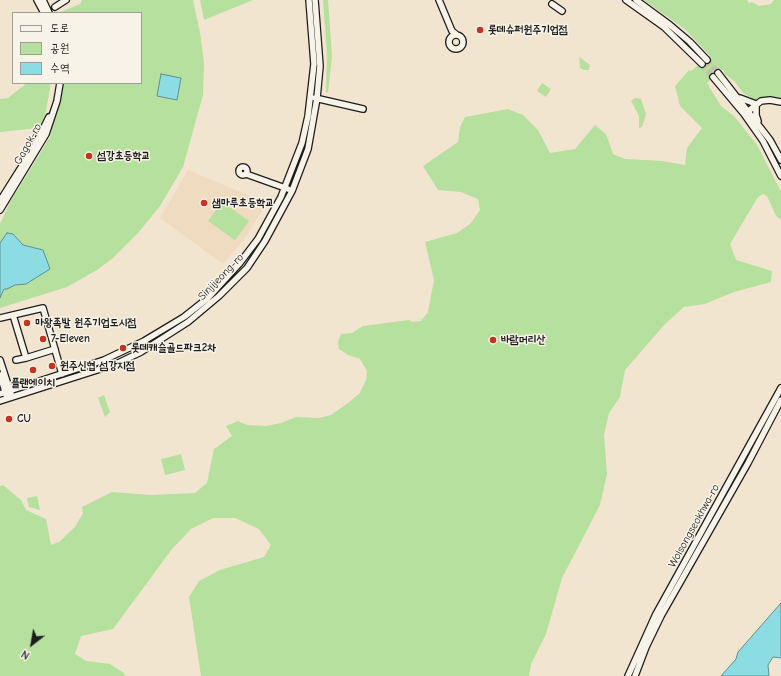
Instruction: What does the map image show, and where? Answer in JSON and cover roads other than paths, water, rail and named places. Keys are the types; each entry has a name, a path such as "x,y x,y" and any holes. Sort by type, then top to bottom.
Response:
{"street":[{"path":"37,0 46,12"},
{"path":"42,0 46,12"},
{"path":"55,7 66,0"},
{"name":"Sinjijeong-ro","path":"5,392 104,360 144,341 184,317 208,298 253,246 286,188 302,143 314,64 309,0"},
{"name":"Sinjijeong-ro","path":"0,401 116,364 142,352 188,322 219,296 246,268 265,241 292,191 308,149 317,98 320,50 315,0"},
{"path":"439,0 452,31 463,41 459,48 451,46 449,42 452,31"},
{"path":"626,0 664,27 704,62 675,29 636,0"},
{"path":"552,4 562,11"},
{"path":"451,38 457,35"},
{"path":"762,129 746,113 716,75 738,97 746,113 763,141 781,176"},
{"name":"Gagok-ro","path":"0,210 35,151 52,118 58,84"},
{"path":"310,97 363,109"},
{"path":"738,97 756,104"},
{"path":"746,113 756,104 766,100 781,102"},
{"path":"756,104 756,115 762,129 781,160"},
{"name":"Gagok-ro","path":"0,201 35,151"},
{"path":"246,174 292,191"},
{"path":"0,318 43,308 62,374"},
{"path":"14,314 26,358"},
{"path":"16,360 55,349"},
{"path":"0,360 5,392"},
{"path":"0,375 5,392 10,398"},
{"name":"Wolsongseokhwa-ro","path":"634,676 661,616 777,406 781,388"},
{"name":"Wolsongseokhwa-ro","path":"628,676 656,614 781,400"}],"water":[{"path":"161,74 181,78 177,100 157,96"},
{"path":"7,233 13,234 23,245 43,250 50,269 26,284 15,285 4,289 0,298 0,243"},
{"path":"781,603 781,658 773,657 768,665 769,676 721,676 736,659 738,652"}],"tunnel":[{"path":"707,60 718,73"},
{"path":"702,64 713,77"}],"place":[{"name":"롯데슈퍼원주기업점","path":"480,30"},
{"name":"섬강초등학교","path":"89,156"},
{"name":"샘마루초등학교","path":"204,203"},
{"name":"마왕족발 원주기업도시점","path":"27,323"},
{"name":"7-Eleven","path":"43,339"},
{"name":"바람머리산","path":"493,340"},
{"name":"롯데캐슬골드파크2차","path":"123,348"},
{"name":"원주신협 섬강지점","path":"52,366"},
{"name":"플랜에이치","path":"33,370"},
{"name":"CU","path":"9,419"}]}
